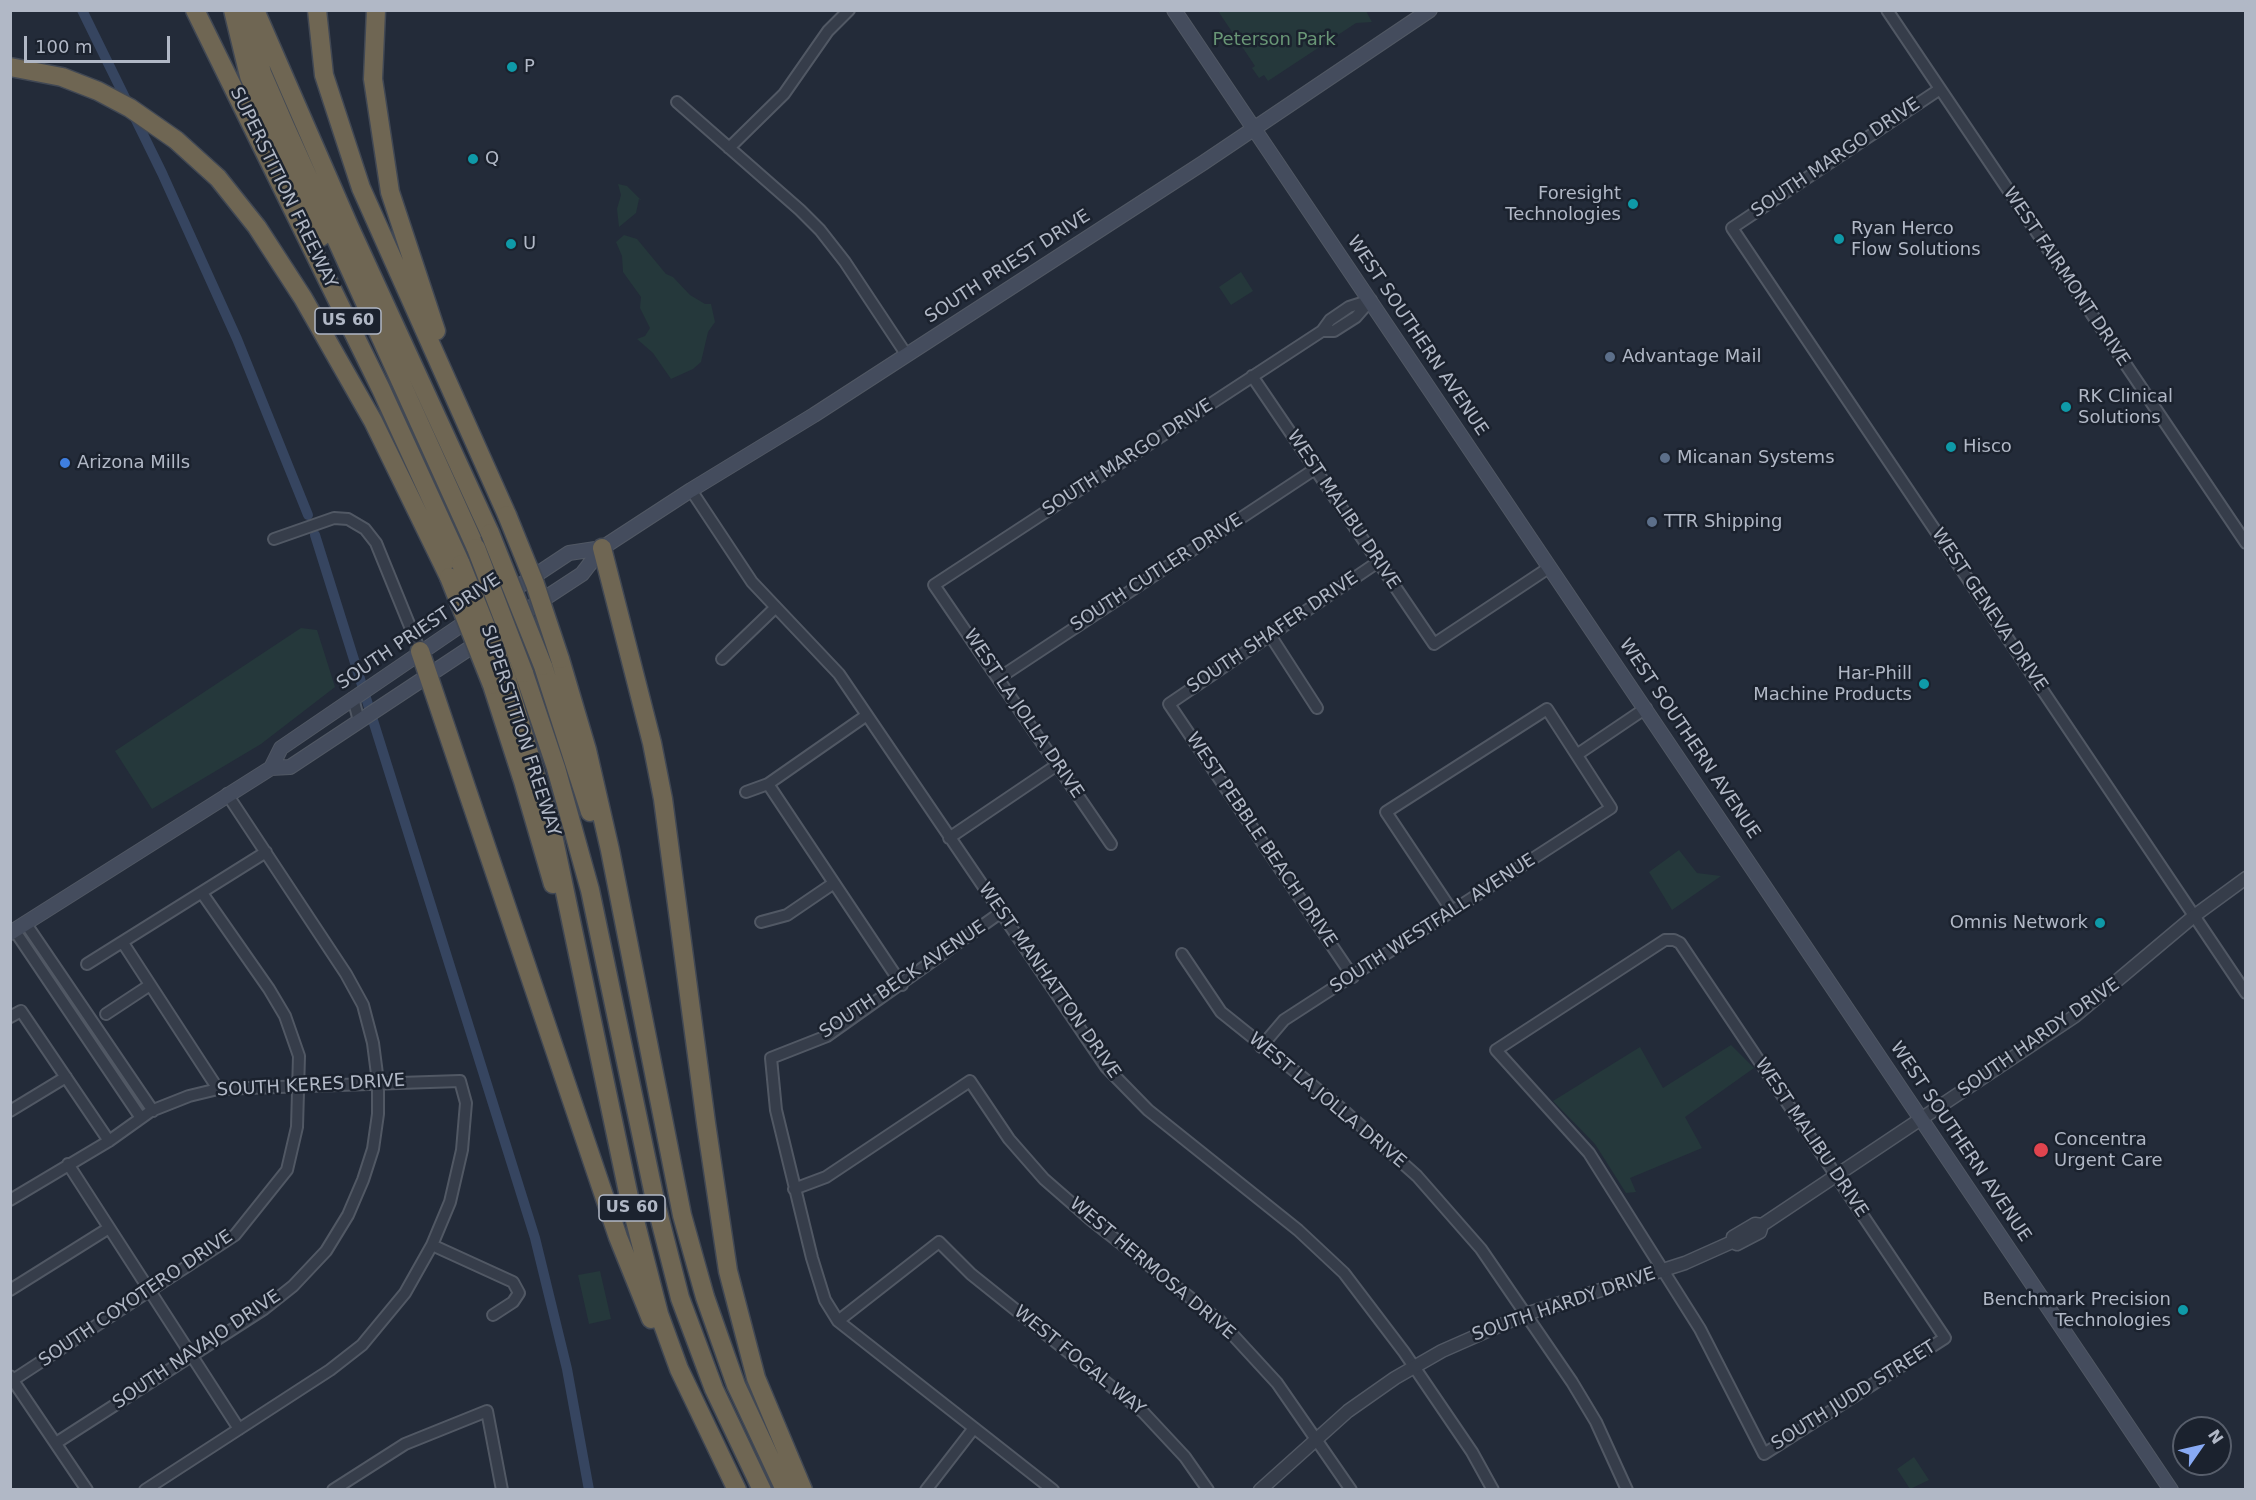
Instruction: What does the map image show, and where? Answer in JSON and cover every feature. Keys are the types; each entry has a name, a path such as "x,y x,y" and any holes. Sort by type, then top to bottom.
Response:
{"highway":[{"name":"SUPERSTITION FREEWAY","path":"195,10 381,390 499,682 552,830 644,1257 671,1347 704,1425 737,1490"},
{"path":"233,10 256,75 406,420 455,571"},
{"path":"246,10 256,75 476,548 524,673 556,768 590,890 655,1200 677,1288 714,1389 762,1490"},
{"path":"255,10 490,533 552,662"},
{"name":"US 60","path":"317,10 324,75 357,178 507,515 535,584 552,662 587,750 610,850 668,1154 696,1267 736,1385 785,1490"},
{"path":"376,10 373,79 390,192 469,429"},
{"path":"10,67 62,77 98,91 130,108 176,140 218,178 257,227 303,298 455,571"},
{"path":"602,548 652,743 663,799 728,1271 756,1378 803,1490"},
{"path":"420,651 618,1237 656,1328 704,1425"}],"main road":[{"name":"WEST SOUTHERN AVENUE","path":"1174,10 1923,1119 2170,1490"},
{"name":"SOUTH PRIEST DRIVE","path":"17,929 227,794 271,768 290,767 582,574 602,548 691,490 814,415 1255,129 1430,10"},
{"name":"SOUTH PRIEST DRIVE","path":"271,768 281,748 420,651 569,554 602,548"}],"street":[{"path":"729,148 784,94 828,30 849,10"},
{"name":"WEST FAIRMONT DRIVE","path":"1887,10 2246,543"},
{"name":"SOUTH MARGO DRIVE","path":"1732,228 1940,89"},
{"path":"677,102 820,230 845,262 906,354"},
{"name":"WEST GENEVA DRIVE","path":"1732,228 2246,993"},
{"name":"SOUTH MARGO DRIVE","path":"934,585 1322,331 1330,320 1350,307 1371,300"},
{"name":"WEST MALIBU DRIVE","path":"1252,376 1434,645 1550,567"},
{"name":"SOUTH CUTLER DRIVE","path":"999,678 1315,469"},
{"name":"WEST MANHATTON DRIVE","path":"691,490 752,582 826,658 867,715 1093,1051 1123,1087 1328,1257 1378,1316 1472,1452 1493,1490"},
{"path":"274,539 334,518 348,519 371,535 420,651"},
{"name":"SOUTH SHAFER DRIVE","path":"1169,704 1378,562"},
{"name":"WEST LA JOLLA DRIVE","path":"934,585 1111,844"},
{"path":"722,659 775,608"},
{"path":"1270,636 1317,708"},
{"path":"354,697 361,720"},
{"name":"WEST PEBBLE BEACH DRIVE","path":"1169,704 1353,976"},
{"path":"1452,911 1386,812 1547,709 1578,754 1646,708"},
{"path":"746,792 768,784 867,715"},
{"name":"SOUTH WESTFALL AVENUE","path":"1261,1047 1284,1020 1611,808 1578,754"},
{"path":"949,838 1057,765"},
{"path":"768,784 902,985"},
{"name":"SOUTH NAVAJO DRIVE","path":"56,1443 264,1309 293,1286 326,1251 348,1215 373,1149 378,1114 378,1082 373,1043 363,1005 346,974 227,794"},
{"path":"87,964 266,852"},
{"name":"SOUTH HARDY DRIVE","path":"1260,1490 1316,1438 1364,1399 1414,1367 1470,1337 1526,1314 1664,1270 1732,1242 1733,1237 1755,1224 1762,1225 2075,1016 2194,916 2246,878"},
{"path":"761,922 787,915 834,883"},
{"name":"SOUTH COYOTERO DRIVE","path":"12,1378 235,1235 287,1170 297,1127 299,1056 285,1016 269,989 202,893"},
{"name":"SOUTH BECK AVENUE","path":"794,1189 776,1110 771,1058 827,1036 902,985 1000,913"},
{"path":"17,929 57,971 153,1111"},
{"path":"17,929 46,978 141,1118"},
{"name":"WEST MALIBU DRIVE","path":"1664,1270 1589,1153 1496,1050 1665,940 1674,940 1680,943 1945,1338"},
{"path":"123,943 218,1089"},
{"name":"WEST LA JOLLA DRIVE","path":"1182,954 1221,1012 1261,1047 1342,1109 1418,1176 1481,1249 1596,1422 1627,1490"},
{"path":"46,978 57,971"},
{"path":"106,1014 150,985"},
{"path":"10,1017 21,1011 109,1141"},
{"path":"78,1026 89,1019"},
{"path":"109,1072 120,1064"},
{"path":"10,1111 66,1077"},
{"name":"SOUTH KERES DRIVE","path":"10,1200 109,1141 153,1111 189,1096 218,1089 460,1081 466,1102 462,1150 450,1202 432,1245"},
{"name":"WEST HERMOSA DRIVE","path":"794,1189 826,1177 970,1082 1009,1140 1044,1179 1220,1321 1277,1383 1351,1490"},
{"path":"68,1164 238,1429"},
{"path":"794,1189 825,1300 838,1321 1053,1490"},
{"path":"10,1290 109,1228"},
{"name":"WEST FOGAL WAY","path":"838,1321 939,1242 970,1274 1143,1412 1185,1457 1208,1490"},
{"path":"145,1490 330,1370 362,1345 405,1293 432,1245 513,1282 519,1293 513,1302 493,1315"},
{"name":"SOUTH JUDD STREET","path":"1664,1270 1735,1394 1764,1454 1945,1338"},
{"path":"12,1378 87,1490"},
{"path":"333,1490 405,1444 487,1411 501,1490"},
{"path":"926,1490 974,1428"}],"green space":[{"name":"Peterson Park","path":"1218,11 1366,11 1372,22 1356,23 1268,81 1264,75 1259,78 1252,68 1255,66"},
{"path":"618,184 627,186 642,201 639,199 636,213 619,227 617,209 621,195"},
{"path":"624,235 637,239 666,274 673,277 690,295 705,304 711,304 715,322 708,332 701,362 693,369 671,379 653,353 637,339 645,336 650,328 640,308 641,297 623,272 622,256 616,242"},
{"path":"1241,272 1253,291 1231,305 1219,287"},
{"path":"301,628 317,630 335,687 261,744 152,809 115,751"},
{"path":"1679,850 1697,873 1721,876 1672,910 1649,872"},
{"path":"1731,1045 1754,1068 1685,1117 1702,1148 1630,1178 1636,1192 1626,1193 1595,1144 1553,1101 1640,1047 1663,1088"},
{"path":"600,1271 611,1319 589,1324 578,1275"},
{"path":"1914,1457 1929,1480 1910,1489 1897,1469"}],"waterway":[{"path":"82,10 162,173 237,339 308,515"},
{"path":"315,535 535,1238 567,1369 589,1490"}],"place":[{"name":"P","path":"512,67"},
{"name":"Q","path":"473,159"},
{"name":"Foresight Technologies","path":"1633,204"},
{"name":"Ryan Herco Flow Solutions","path":"1839,239"},
{"name":"U","path":"511,244"},
{"name":"Advantage Mail","path":"1610,357"},
{"name":"RK Clinical Solutions","path":"2066,407"},
{"name":"Hisco","path":"1951,447"},
{"name":"Micanan Systems","path":"1665,458"},
{"name":"Arizona Mills","path":"65,463"},
{"name":"TTR Shipping","path":"1652,522"},
{"name":"Har-Phill Machine Products","path":"1924,684"},
{"name":"Omnis Network","path":"2100,923"},
{"name":"Concentra Urgent Care","path":"2041,1150"},
{"name":"Benchmark Precision Technologies","path":"2183,1310"}]}
